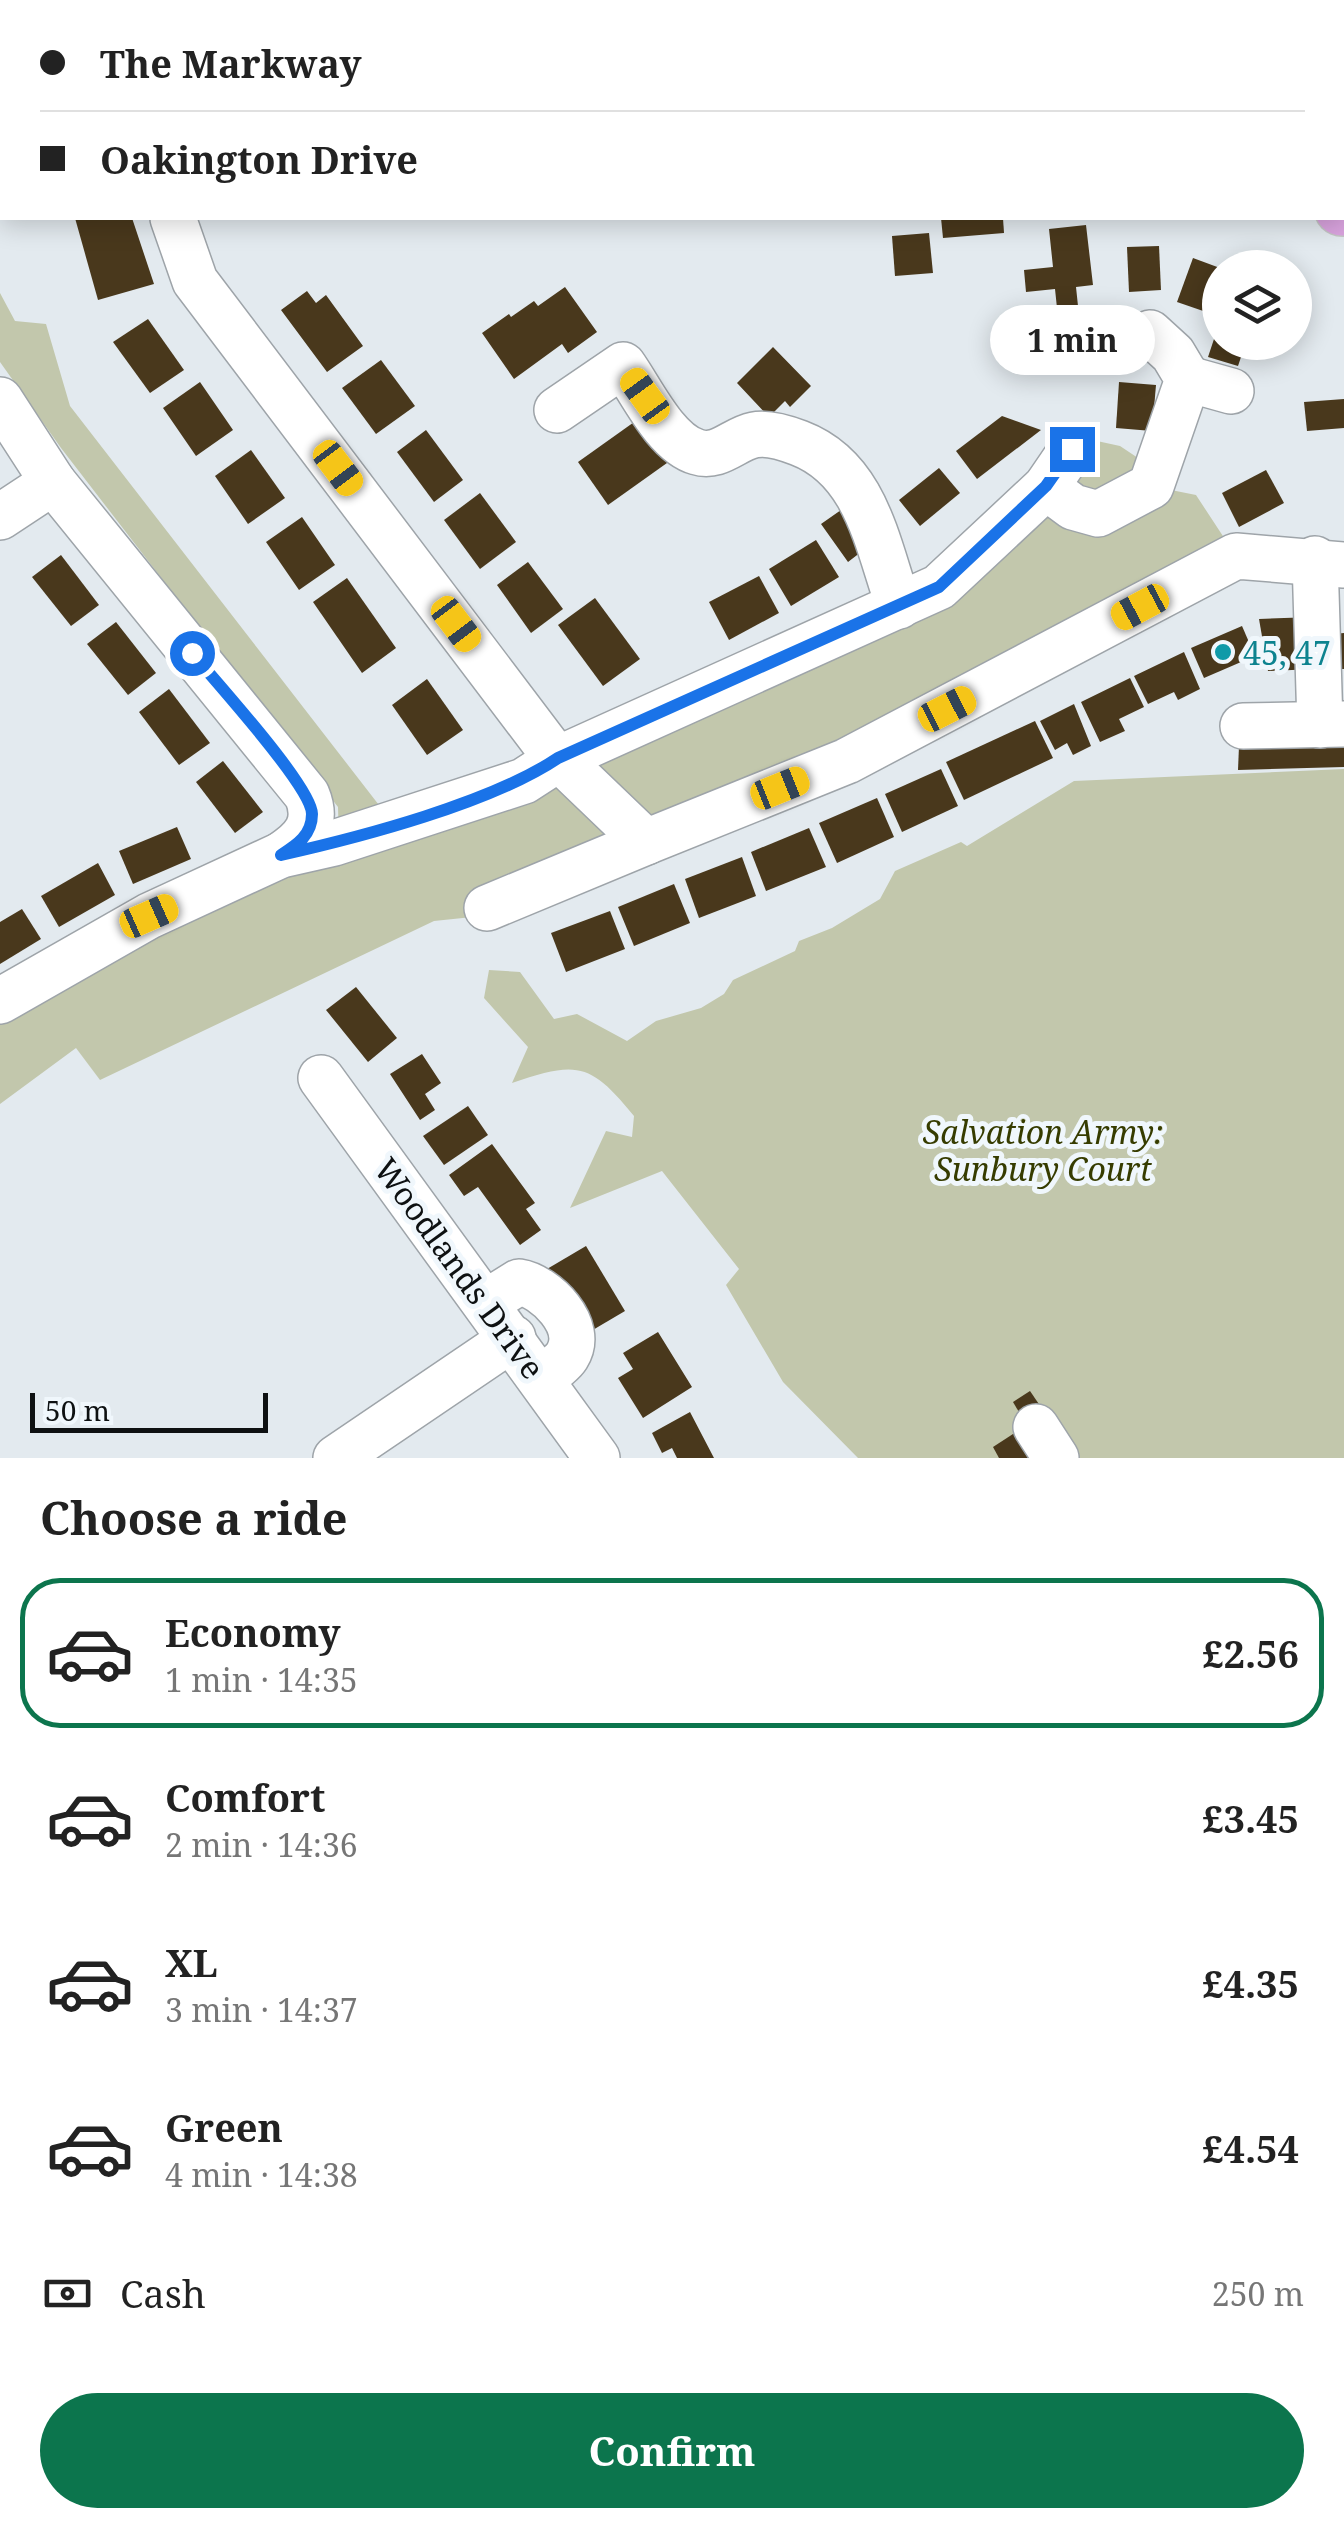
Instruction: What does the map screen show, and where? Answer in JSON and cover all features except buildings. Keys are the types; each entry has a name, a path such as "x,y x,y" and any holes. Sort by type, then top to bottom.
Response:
{"street":[{"path":"174,220 196,280 558,758 646,842"},
{"path":"1046,486 1073,507 1098,514 1151,486 1209,385 1150,333"},
{"path":"556,410 622,366 678,440 696,452 713,453 753,435 782,437 808,446 857,486 899,606"},
{"path":"0,400 53,482 308,795 310,828 299,843 281,855 149,916 0,1001"},
{"path":"281,855 334,843 524,781 558,758 939,587 1046,486 1072,449"},
{"path":"0,516 53,482"},
{"path":"487,908 847,761 1236,556 1330,562 1331,724 1243,726"},
{"name":"Woodlands Drive","path":"321,1078 598,1458"},
{"path":"485,1303 519,1282 545,1290 568,1326 570,1338 567,1356 542,1378"},
{"path":"336,1458 513,1338"}],"green space":[{"path":"0,293 15,321 46,324 70,406 382,809 550,750 899,606 1046,487 1073,507 1151,486 1196,495 1236,556 482,916 434,921 100,1080 76,1048 0,1104 0,1001 339,841 338,807 61,448 0,362"},
{"path":"1097,441 1120,446 1150,466 1122,491 1079,490 1073,472"},
{"name":"Salvation Army: Sunbury Court","path":"1344,769 1344,1458 858,1458 783,1382 726,1285 739,1269 662,1171 570,1208 606,1131 632,1137 634,1116 606,1085 581,1071 552,1071 512,1083 528,1047 484,998 489,970 520,972 554,1019 577,1014 627,1041 656,1021 701,1008 724,994 733,980 795,951 799,941 832,928 880,899 895,871 961,842 967,846 1074,781"}],"place":[{"name":"45, 47","path":"1223,652"}],"route":[{"path":"192,653 308,795 312,811 310,828 299,843 281,855 334,843 524,781 558,758 939,587 1046,486 1072,449"}]}
